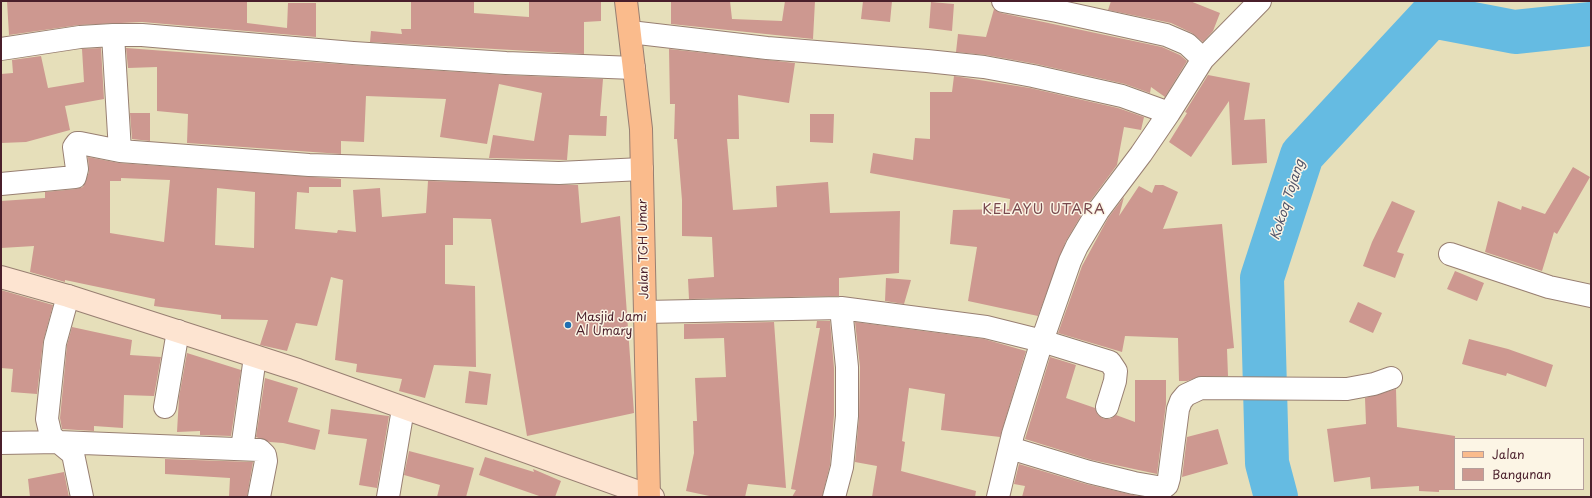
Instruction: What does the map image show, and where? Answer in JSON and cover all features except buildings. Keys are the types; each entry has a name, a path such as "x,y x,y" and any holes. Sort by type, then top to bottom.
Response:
{"main road":[{"name":"Jalan TGH Umar","path":"626,1 641,129 650,497"}],"street":[{"path":"1004,1 1166,35 1187,44 1202,59"},
{"path":"998,497 1010,448 1042,341 1070,261 1086,230 1169,113 1202,59 1260,1"},
{"path":"630,32 767,48 984,67 1033,76 1122,96 1169,113"},
{"path":"113,35 120,151"},
{"path":"1,49 80,37 142,35 391,56 506,63 634,68"},
{"path":"1,184 75,177 77,169 74,147 77,144 120,151 309,165 560,173 642,169"},
{"path":"1450,254 1549,287 1591,296"},
{"path":"1,277 68,296 255,357 553,460 650,497"},
{"path":"68,296 55,343 47,419 50,436 73,454 82,497"},
{"path":"834,497 842,467 847,416 847,367 841,308"},
{"path":"645,312 841,308 986,327 1042,341 1110,362 1116,371 1115,381 1107,407"},
{"path":"165,407 178,331"},
{"path":"242,449 255,357"},
{"path":"1010,448 1088,472 1134,484 1163,488 1167,485 1169,478 1178,409 1181,401 1186,395 1201,388 1347,389 1391,378"},
{"path":"388,497 403,409"},
{"path":"1,443 58,442 260,450 265,455 266,461 260,497"}],"waterway":[{"name":"Kokoq Tojang","path":"1276,497 1267,463 1262,278 1302,155 1431,16 1515,32 1591,24"}],"place":[{"name":"Masjid Jami Al Umary","path":"568,325"}],"district":[{"name":"KELAYU UTARA","path":"1044,210"}]}
